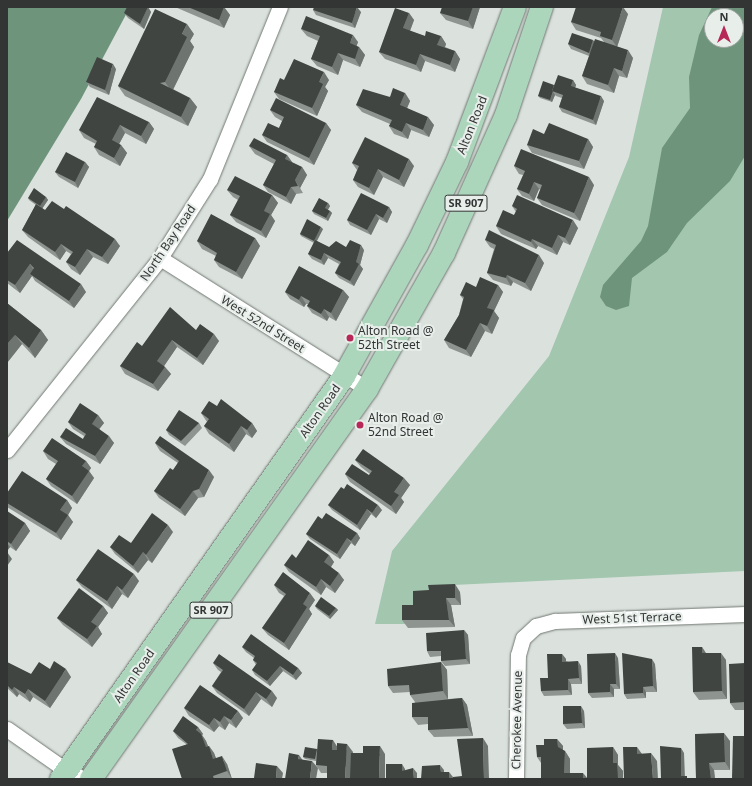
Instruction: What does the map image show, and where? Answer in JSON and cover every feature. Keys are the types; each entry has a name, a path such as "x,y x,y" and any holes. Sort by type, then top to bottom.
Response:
{"main road":[{"name":"Alton Road","path":"69,776 344,376 417,245 457,162 515,7"},
{"name":"Alton Road","path":"91,779 367,388 447,246 506,115 542,7"}],"street":[{"name":"North Bay Road","path":"7,450 160,258 210,179 280,7"},
{"name":"West 52nd Street","path":"160,258 344,376 367,388"},
{"name":"West 51st Terrace","path":"523,638 536,626 554,621 745,614"},
{"name":"Cherokee Avenue","path":"516,779 515,690 523,638"},
{"path":"7,728 69,776"}],"shaded area":[{"path":"7,7 130,7 81,99 7,221"},
{"path":"663,7 745,7 745,571 433,586 407,624 375,624 392,551 549,356 629,157"},
{"path":"712,7 745,7 745,156 730,181 687,223 667,252 632,278 629,306 616,310 606,306 600,297 603,285 641,241 648,226 662,148 690,108 689,77 699,35 704,24 704,48 744,48 744,8"}],"building":[{"path":"127,7 148,7 140,24 124,13"},
{"path":"188,7 224,7 219,20"},
{"path":"314,7 357,7 352,23 313,10"},
{"path":"442,7 473,7 468,21 440,13"},
{"path":"576,7 623,7 612,40 600,36 601,32 571,22"},
{"path":"395,8 409,13 403,28 425,36 426,31 441,36 437,45 455,51 450,65 420,54 416,65 379,52"},
{"path":"155,9 187,24 182,34 187,37 165,82 160,83 190,98 181,117 118,86"},
{"path":"306,16 353,35 350,43 359,47 355,59 338,53 332,67 311,59 320,36 301,29"},
{"path":"572,33 593,40 589,53 568,44"},
{"path":"595,39 628,50 622,71 614,68 608,85 582,76"},
{"path":"97,57 113,64 105,90 86,82"},
{"path":"294,59 324,72 319,82 323,84 312,108 274,92 280,78 284,80"},
{"path":"558,75 573,80 571,86 601,96 593,120 559,107 563,95 552,91"},
{"path":"543,81 554,85 550,100 538,96"},
{"path":"393,88 405,93 400,105 428,117 423,130 406,123 402,132 389,126 392,120 356,105 363,89 390,97"},
{"path":"97,97 149,122 141,136 120,125 112,140 121,145 114,158 94,147 97,141 79,130"},
{"path":"276,98 326,123 309,158 262,135 268,123 279,128 284,117 270,110"},
{"path":"549,123 588,139 579,161 527,145 533,129 544,134"},
{"path":"365,137 409,159 399,180 378,169 369,188 353,180 359,166 352,163"},
{"path":"254,138 287,155 285,159 302,167 295,180 298,186 291,187 286,197 263,185 276,160 249,146"},
{"path":"521,149 589,177 574,213 537,198 542,185 534,182 529,194 517,189 525,171 514,166"},
{"path":"66,152 85,162 75,182 55,172"},
{"path":"235,176 272,195 264,211 270,214 261,231 230,215 240,196 227,190"},
{"path":"34,188 46,197 40,206 28,198"},
{"path":"361,193 389,207 383,218 376,214 367,230 347,220"},
{"path":"517,195 573,220 565,238 558,235 552,248 532,239 531,242 496,226 503,210 514,215 517,209 512,206"},
{"path":"319,198 328,203 325,208 330,211 326,218 312,211"},
{"path":"52,201 64,209 66,206 115,239 102,257 87,249 75,267 66,262 73,252 61,244 55,252 22,230 36,204 45,210"},
{"path":"211,214 255,238 236,272 214,260 217,253 197,241"},
{"path":"307,219 321,227 314,241 300,234"},
{"path":"489,230 539,255 525,283 507,275 506,278 487,273 496,245 485,240"},
{"path":"17,240 81,284 69,301 30,274 34,268 30,264 15,285 7,280 7,253"},
{"path":"315,240 329,247 336,241 346,247 350,240 361,245 356,262 359,264 350,281 335,273 341,262 324,253 321,260 308,254"},
{"path":"299,266 343,290 331,313 324,309 321,314 307,306 310,301 301,296 299,300 285,292"},
{"path":"480,277 498,285 487,308 494,310 487,326 480,323 466,350 444,340 459,315 464,297 460,295 466,282 476,287"},
{"path":"7,303 41,330 29,348 15,335 7,344"},
{"path":"170,307 196,330 200,324 214,334 197,358 172,340 157,361 165,367 153,384 120,366 137,342 142,346"},
{"path":"221,399 252,423 247,430 241,426 229,444 204,426 209,419 201,413 209,401 217,406"},
{"path":"80,403 98,415 92,424 109,436 95,456 60,437 66,428 83,439 86,434 68,422"},
{"path":"179,410 199,423 181,441 166,430"},
{"path":"160,436 209,470 199,489 193,491 180,509 154,491 170,468 173,470 179,461 155,443"},
{"path":"52,438 86,461 82,466 89,471 72,496 46,479 58,461 43,451"},
{"path":"363,449 404,478 394,492 399,495 391,506 345,474 352,464 369,475 372,471 355,460"},
{"path":"22,471 67,500 60,510 68,515 56,533 7,503 7,493"},
{"path":"347,484 378,505 372,513 367,509 357,525 328,505 341,487 344,489"},
{"path":"7,511 25,523 11,544 7,541"},
{"path":"152,513 168,525 146,555 143,552 133,566 110,547 119,535 131,543"},
{"path":"326,513 357,533 351,541 347,538 337,554 306,534 318,516 322,519"},
{"path":"308,540 329,555 324,562 339,573 330,586 321,579 316,587 284,565 292,554 296,558"},
{"path":"98,549 134,574 122,590 117,586 107,601 76,580"},
{"path":"283,572 310,593 303,604 307,607 284,643 262,628 286,594 274,585"},
{"path":"455,584 455,598 446,598 449,620 402,620 402,605 413,605 413,591 429,590 428,585"},
{"path":"79,588 103,606 91,622 97,626 87,639 57,618"},
{"path":"321,597 336,608 329,616 315,606"},
{"path":"464,630 466,659 441,661 441,651 427,651 426,633"},
{"path":"251,634 298,668 293,675 280,666 267,681 252,670 257,663 253,660 255,656 242,647"},
{"path":"692,647 702,647 702,653 721,653 722,691 693,692"},
{"path":"615,653 616,684 610,684 610,692 588,693 587,654"},
{"path":"622,653 652,659 653,686 643,687 643,693 624,694"},
{"path":"219,654 272,691 266,699 256,692 244,709 212,686 223,670 213,663"},
{"path":"547,654 562,654 562,662 578,661 579,678 568,679 568,690 541,691 540,678 548,678"},
{"path":"54,661 66,669 45,701 28,689 25,694 14,687 12,690 7,685 7,662 31,674 39,662 50,669"},
{"path":"441,662 443,691 410,695 409,685 388,686 387,669"},
{"path":"745,663 745,702 730,703 729,664"},
{"path":"200,685 238,711 231,720 224,716 220,722 214,718 209,725 184,708"},
{"path":"462,698 468,728 428,730 428,717 412,717 412,703"},
{"path":"563,706 581,706 582,723 563,724"},
{"path":"183,716 198,727 196,730 201,734 206,747 209,746 213,759 222,756 227,771 213,776 214,779 182,779 172,749 188,744 173,731"},
{"path":"724,733 725,762 709,763 711,779 696,779 695,734"},
{"path":"733,736 745,736 745,779 732,779"},
{"path":"483,738 484,779 453,779 453,777 462,776 457,739"},
{"path":"318,739 333,740 332,750 337,750 337,743 347,744 345,779 327,779 327,766 316,765"},
{"path":"544,739 557,739 558,747 565,751 564,773 583,773 583,779 541,779 541,757 537,757 536,745 544,745"},
{"path":"363,746 380,746 379,779 350,779 351,753 363,753"},
{"path":"660,746 681,748 681,776 687,776 687,779 661,779"},
{"path":"305,747 317,749 315,759 303,757"},
{"path":"613,747 613,763 617,763 618,779 587,779 587,748"},
{"path":"623,747 637,747 637,754 651,753 653,779 624,779"},
{"path":"289,753 299,755 298,759 312,761 310,779 285,779"},
{"path":"256,763 277,766 276,779 248,779 254,778"},
{"path":"386,764 402,764 402,771 413,768 414,779 386,779"},
{"path":"440,765 441,772 449,772 449,779 421,779 422,766"}],"place":[{"name":"Alton Road @ 52th Street","path":"350,338"},
{"name":"Alton Road @ 52nd Street","path":"360,425"}]}
